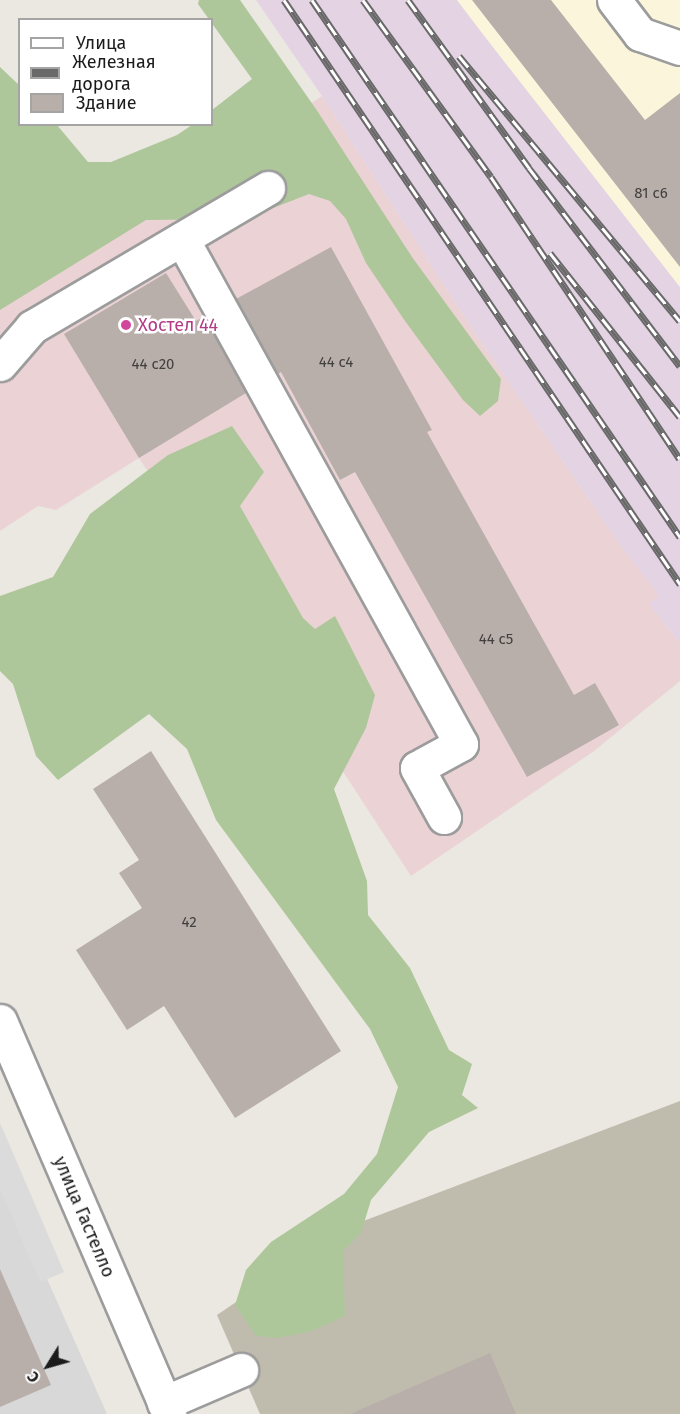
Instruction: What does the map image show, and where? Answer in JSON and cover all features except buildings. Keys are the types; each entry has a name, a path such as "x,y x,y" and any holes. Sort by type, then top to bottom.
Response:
{"street":[{"path":"614,0 640,34 680,48"},
{"path":"0,364 32,327 268,188"},
{"path":"182,239 460,744 417,768 444,817"},
{"name":"улица Гастелло","path":"0,1021 166,1408"},
{"path":"166,1408 241,1370"}],"shaded area":[{"path":"256,0 457,0 680,287 680,643 649,604 659,596 618,542 473,330 322,96"},
{"path":"457,0 680,0 680,287 482,33"},
{"path":"322,96 473,330 618,542 660,596 649,604 680,643 680,681 594,751 411,876 139,458 56,510 38,506 0,531 0,309"},
{"path":"680,1101 680,1414 260,1414 217,1315 345,1228"},
{"path":"0,1123 64,1272 40,1282 0,1189"},
{"path":"0,1173 107,1414 0,1414"}],"green space":[{"path":"199,0 240,0 318,112 412,257 501,379 498,401 480,416 463,400 405,321 366,263 346,219 330,201 309,194 245,219 146,220 0,310 0,67 18,84 18,126 58,126 88,162 111,162 177,135 190,126 213,126 213,109 252,79 213,25 213,18 208,18 198,4"},
{"path":"232,426 264,472 240,506 303,618 315,629 335,616 375,695 366,728 334,789 367,881 368,915 410,968 449,1050 472,1064 462,1095 478,1108 429,1132 371,1200 361,1233 343,1251 345,1316 312,1331 278,1338 256,1336 235,1305 246,1270 271,1242 344,1194 377,1154 398,1087 370,1029 216,820 187,749 149,714 58,780 36,756 13,684 0,671 0,596 53,577 90,514 168,455"}],"railway":[{"path":"284,0 680,584"},
{"path":"312,0 680,537"},
{"path":"363,0 491,177 680,459"},
{"path":"408,0 529,168 680,366"},
{"path":"459,56 680,321"},
{"path":"550,253 680,417"}],"place":[{"name":"Хостел 44","path":"126,325"}]}
